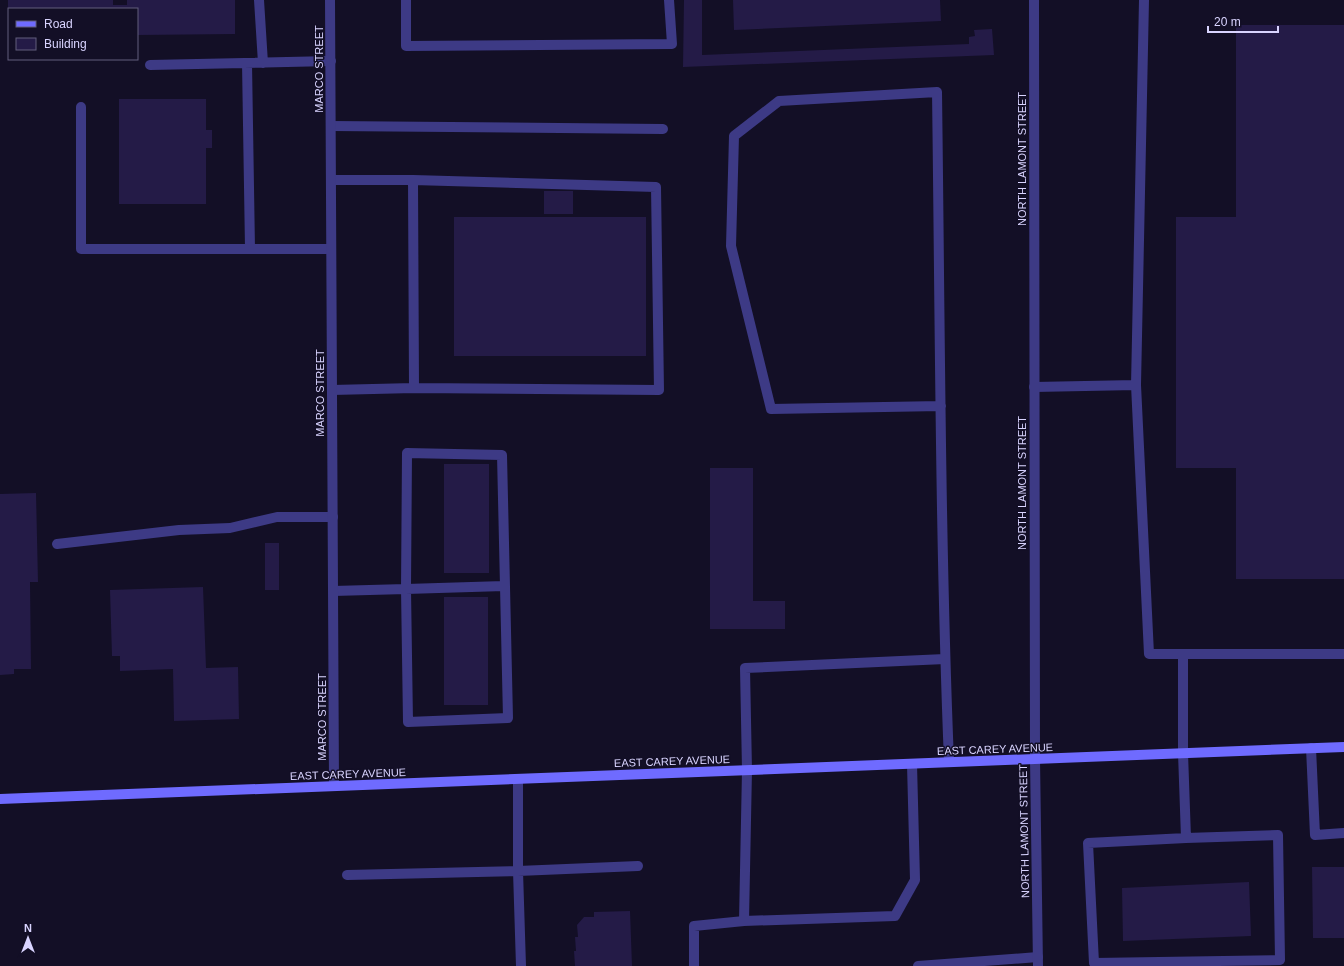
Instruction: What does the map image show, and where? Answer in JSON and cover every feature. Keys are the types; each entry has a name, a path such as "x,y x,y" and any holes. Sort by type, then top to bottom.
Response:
{"main road":[{"name":"EAST CAREY AVENUE","path":"0,800 1344,747"}],"street":[{"path":"258,0 263,63"},
{"name":"MARCO STREET","path":"330,0 334,786"},
{"path":"406,0 406,46 672,44 669,0"},
{"name":"NORTH LAMONT STREET","path":"1034,0 1035,759 1038,962"},
{"path":"1144,0 1136,385 1149,654 1344,654"},
{"path":"150,65 330,61"},
{"path":"247,63 250,249"},
{"path":"941,406 771,409 731,246 734,136 779,101 937,92 945,659 949,762"},
{"path":"81,107 81,249 331,249"},
{"path":"331,126 663,129"},
{"path":"331,180 413,180 656,187 659,390 414,388 332,390"},
{"path":"413,180 414,388"},
{"path":"1034,387 1136,385"},
{"path":"407,453 502,455 508,718 408,722 406,589 407,453"},
{"path":"57,544 179,530 230,528 277,517 333,517"},
{"path":"333,591 504,586"},
{"path":"1183,654 1186,838"},
{"path":"744,921 747,770 745,668 945,659"},
{"path":"1311,748 1316,835 1344,833"},
{"path":"694,966 694,926 744,921 895,916 915,880 912,764"},
{"path":"518,779 518,870 521,966"},
{"path":"1278,835 1280,960 1094,965 1088,843 1186,838 1278,835"},
{"path":"347,875 638,866"},
{"path":"918,966 1038,962"}],"building":[{"path":"8,0 113,0 113,5 127,5 127,0 235,0 235,34 138,35 138,8 8,8"},
{"path":"684,0 702,0 702,55 969,44 969,37 975,36 974,30 992,29 994,55 683,67"},
{"path":"733,0 940,0 941,21 734,30"},
{"path":"1236,25 1344,25 1344,579 1236,579 1236,468 1176,468 1176,217 1236,217"},
{"path":"119,99 206,99 206,130 212,130 212,148 206,148 206,204 119,204"},
{"path":"544,191 573,191 573,214 544,214"},
{"path":"454,217 646,217 646,356 454,356"},
{"path":"444,464 489,464 489,573 444,573"},
{"path":"710,468 753,468 753,601 785,601 785,629 710,629"},
{"path":"36,493 38,582 30,582 31,669 14,669 14,674 0,675 0,494"},
{"path":"265,543 279,543 279,590 265,590"},
{"path":"203,587 206,668 238,667 239,719 174,721 173,669 120,671 120,656 112,656 110,590"},
{"path":"444,597 488,597 488,705 444,705"},
{"path":"1312,867 1344,867 1344,938 1313,938"},
{"path":"1249,882 1251,936 1123,941 1122,888"},
{"path":"630,911 632,966 575,966 574,951 576,951 575,937 578,937 577,925 584,917 594,917 594,912"}]}
